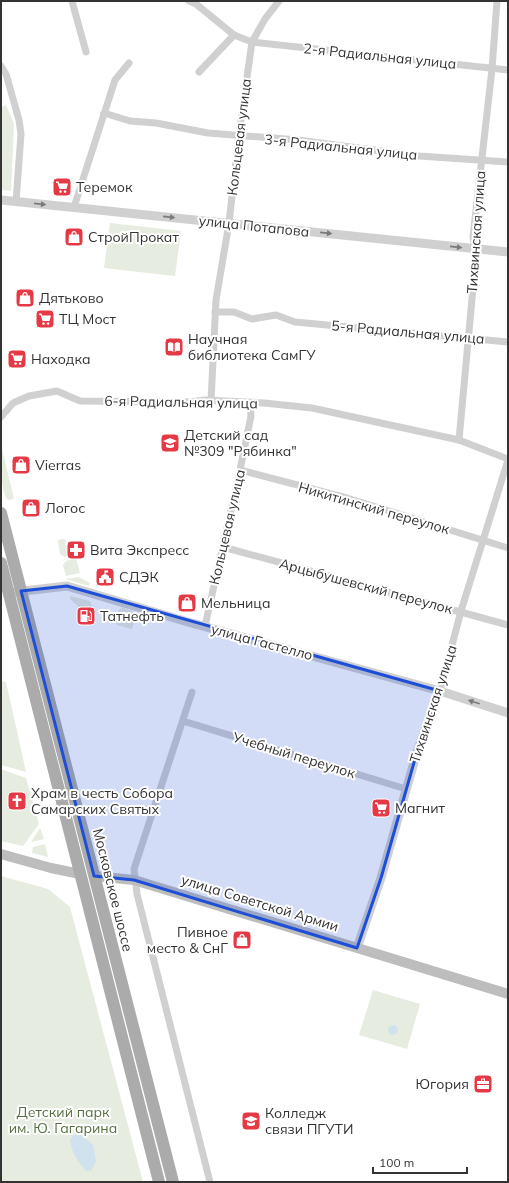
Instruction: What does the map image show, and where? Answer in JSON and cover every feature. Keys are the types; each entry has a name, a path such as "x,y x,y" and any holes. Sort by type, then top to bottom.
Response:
{"main road":[{"name":"Московское шоссе","path":"1,513 18,592 87,875 159,1182"},
{"name":"Московское шоссе","path":"1,539 18,592"},
{"name":"Московское шоссе","path":"1,563 173,1182"},
{"name":"улица Советской Армии","path":"1,854 51,868 87,875 134,880 508,994"},
{"name":"Московское шоссе","path":"87,875 166,1182"}],"street":[{"path":"72,1 86,52"},
{"name":"2-я Радиальная улица","path":"189,1 196,4 234,35 252,42 508,70"},
{"name":"Кольцевая улица","path":"211,401 215,312 229,223 239,134 252,42 265,19 279,1"},
{"name":"Тихвинская улица","path":"459,440 476,255 473,237 492,69 497,1"},
{"path":"199,72 234,35"},
{"path":"74,207 115,80 128,63"},
{"path":"1,66 6,74 17,112 21,134 16,202"},
{"name":"3-я Радиальная улица","path":"104,113 130,121 156,123 208,133 239,134 419,156 508,162"},
{"name":"улица Потапова","path":"1,200 508,252"},
{"name":"5-я Радиальная улица","path":"215,312 234,312 252,319 276,315 295,322 508,342"},
{"name":"6-я Радиальная улица","path":"1,417 13,403 29,396 57,391 80,401 211,401 312,408 459,440 508,459"},
{"name":"Кольцевая улица","path":"205,626 240,470 250,416 250,403"},
{"name":"Тихвинская улица","path":"357,948 381,878 406,789 440,691 461,611 508,459"},
{"name":"Никитинский переулок","path":"240,470 347,498 508,548"},
{"name":"Арцыбушевский переулок","path":"223,547 508,625"},
{"name":"улица Гастелло","path":"18,592 67,586 440,691 508,713"},
{"path":"192,692 134,869 134,880 179,1065 210,1182"},
{"name":"Учебный переулок","path":"183,721 406,789"}],"highlighted area":[{"path":"67,586 440,691 417,752 381,878 357,948 134,880 94,876 21,591"}],"green space":[{"path":"6,105 14,124 11,191 1,190 1,107"},
{"path":"110,223 181,231 175,276 104,268"},
{"path":"1,445 14,499 8,500 5,496 2,483"},
{"path":"58,540 66,540 65,545 68,546 72,542 74,544 76,553 65,557 60,554"},
{"path":"76,558 80,573 66,576 63,565 66,561"},
{"path":"79,577 90,583 89,586 65,579"},
{"path":"71,596 90,601 92,606 89,609 79,607 70,599"},
{"path":"122,607 134,612 135,618 132,629 117,625 115,622 118,611"},
{"path":"1,681 6,682 26,772 1,765"},
{"name":"Храм в честь Собора Самарских Святых","path":"1,769 26,778 39,824 23,846 1,841"},
{"path":"40,828 44,839 31,842"},
{"path":"45,844 48,857 32,853 33,847"},
{"name":"Детский парк им. Ю. Гагарина","path":"1,876 48,889 70,907 143,1182 1,1182"},
{"path":"373,990 420,1004 407,1049 359,1035"}],"water":[{"path":"391,1025 395,1025 398,1030 395,1035 391,1035 388,1032 388,1028"},
{"path":"80,1134 93,1145 96,1161 91,1171 86,1171 83,1168 75,1156 72,1148 70,1139 74,1135"}],"place":[{"name":"Теремок","path":"62,187"},
{"name":"СтройПрокат","path":"74,237"},
{"name":"Дятьково","path":"25,298"},
{"name":"ТЦ Мост","path":"45,319"},
{"name":"Научная библиотека СамГУ","path":"174,347"},
{"name":"Находка","path":"17,359"},
{"name":"Детский сад №309 \"Рябинка\"","path":"170,443"},
{"name":"Vierras","path":"21,465"},
{"name":"Логос","path":"31,508"},
{"name":"Вита Экспресс","path":"76,550"},
{"name":"СДЭК","path":"105,577"},
{"name":"Мельница","path":"187,603"},
{"name":"Татнефть","path":"86,616"},
{"name":"Храм в честь Собора Самарских Святых","path":"17,801"},
{"name":"Магнит","path":"381,808"},
{"name":"Пивное место & СнГ","path":"242,940"},
{"name":"Югория","path":"483,1084"},
{"name":"Колледж связи ПГУТИ","path":"251,1121"}]}
